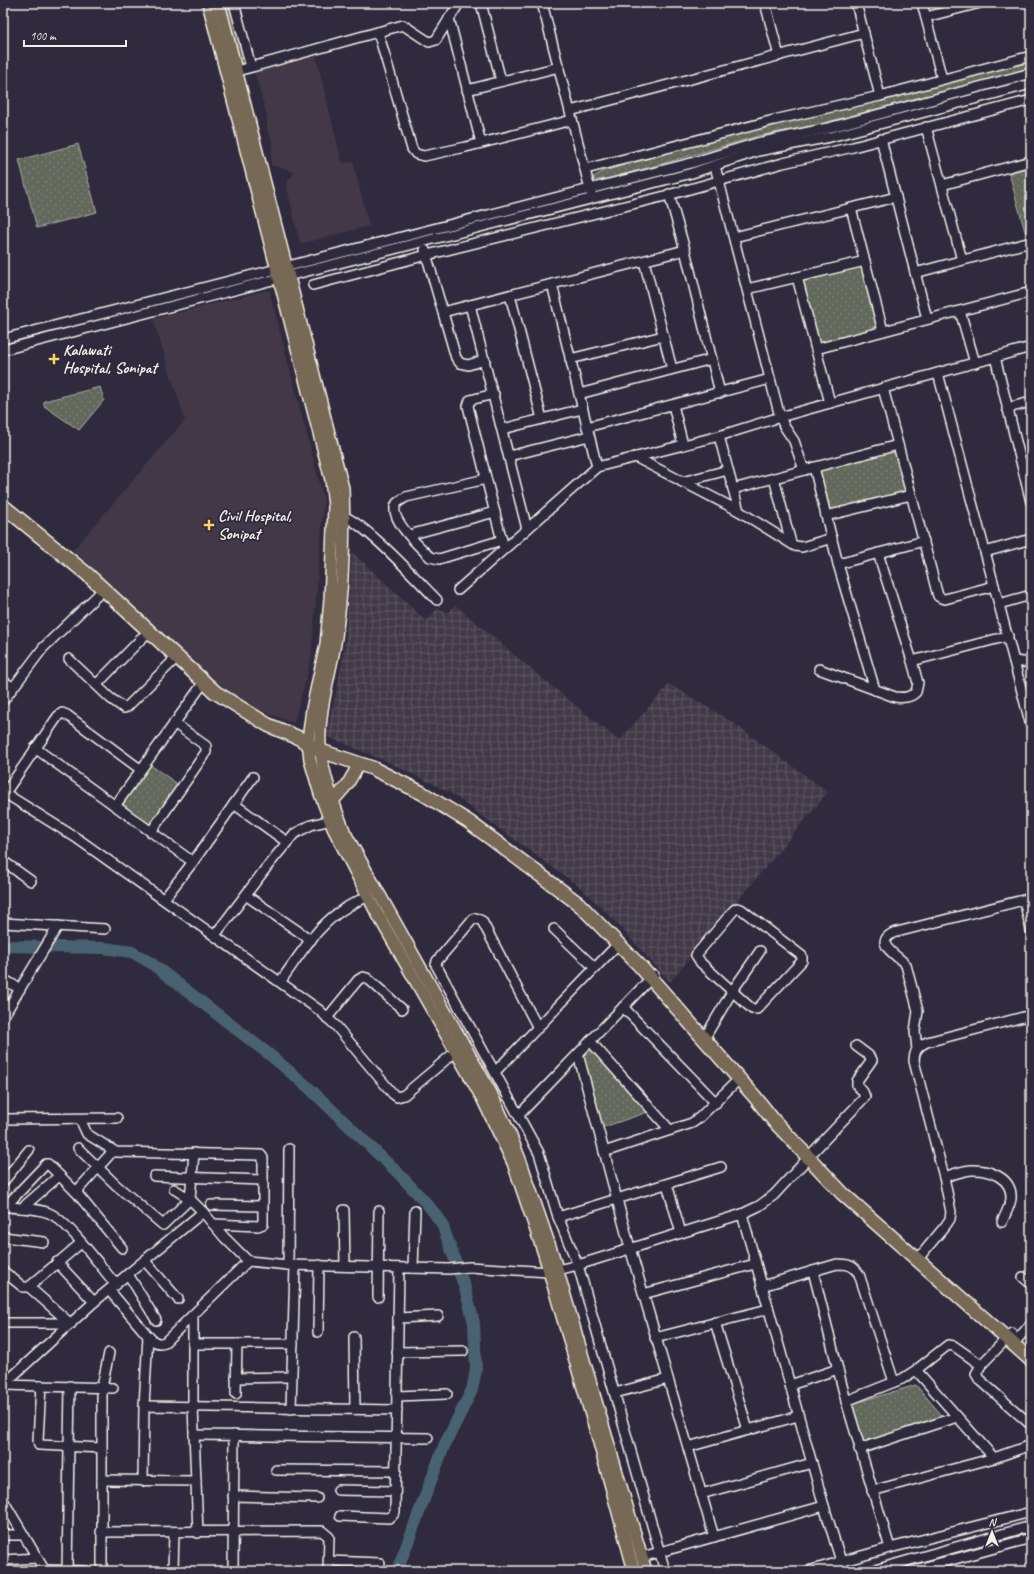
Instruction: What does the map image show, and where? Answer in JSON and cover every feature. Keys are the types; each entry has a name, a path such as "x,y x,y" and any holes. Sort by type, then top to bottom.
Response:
{"highway":[{"path":"4,509 87,574 215,692 268,725 359,764 372,768 422,793 469,822 514,854 579,904 618,944 642,963"},
{"path":"311,744 374,762 425,787 473,816 583,899 642,963 766,1105 811,1154 849,1188 920,1257 1013,1339 1031,1360"},
{"path":"706,1036 739,1079 766,1105"},
{"path":"1013,1339 1031,1350"}],"main road":[{"path":"208,3 231,73 282,272 337,461 343,488 326,644 312,709 310,760 320,794 334,819 368,896 459,1048"},
{"path":"219,3 231,73"},
{"path":"311,744 333,801 334,819 345,833 459,1048 514,1163 553,1271 646,1571"},
{"path":"333,801 347,785 359,764"},
{"path":"553,1271 634,1571"}],"street":[{"path":"234,3 251,67"},
{"path":"231,73 403,25 429,42 433,42 436,40 459,3"},
{"path":"481,3 501,81"},
{"path":"542,3 586,169 592,198"},
{"path":"765,3 779,56"},
{"path":"856,3 880,96"},
{"path":"922,3 942,79"},
{"path":"926,17 955,6 980,3"},
{"path":"449,18 480,143"},
{"path":"378,32 412,149 416,154 424,156 572,120"},
{"path":"570,111 864,34"},
{"path":"586,169 774,120 880,96 1031,56"},
{"path":"467,90 559,67"},
{"path":"3,350 420,232 698,161 757,143 828,128 1031,73"},
{"path":"3,338 282,272 423,242 715,166 758,151 830,137 1031,84"},
{"path":"313,285 1031,100"},
{"path":"926,128 962,260"},
{"path":"881,139 927,320"},
{"path":"698,161 700,170"},
{"path":"942,185 1031,162"},
{"path":"715,166 720,180 780,417 794,441 804,470"},
{"path":"669,194 685,250 720,392"},
{"path":"734,237 896,197"},
{"path":"851,208 883,332"},
{"path":"420,232 456,358 460,363 468,365 486,360"},
{"path":"915,273 1031,242"},
{"path":"443,312 685,250"},
{"path":"644,261 672,369"},
{"path":"747,289 865,261"},
{"path":"797,277 830,403"},
{"path":"552,284 597,467"},
{"path":"816,350 1031,292"},
{"path":"510,295 542,419"},
{"path":"470,305 486,360 527,528"},
{"path":"960,311 974,363"},
{"path":"570,359 663,336"},
{"path":"458,590 503,545 527,528 597,467 719,436 780,417 1031,347"},
{"path":"995,357 1031,502"},
{"path":"579,394 712,359"},
{"path":"938,373 1031,726"},
{"path":"509,456 673,405 770,380"},
{"path":"883,388 938,596 945,599 994,586"},
{"path":"494,394 470,400 468,403 503,545"},
{"path":"1007,408 1031,402"},
{"path":"673,405 683,445"},
{"path":"503,429 582,409"},
{"path":"719,436 739,511"},
{"path":"733,489 898,445"},
{"path":"635,457 739,511 795,546 802,547 832,538"},
{"path":"814,467 838,564 875,690"},
{"path":"682,482 728,470"},
{"path":"774,478 791,543"},
{"path":"486,479 406,497 397,503 395,511 398,520 409,535 430,557 434,559 503,545"},
{"path":"826,516 912,495"},
{"path":"409,535 495,512"},
{"path":"339,515 366,529 438,600"},
{"path":"985,552 1031,539"},
{"path":"838,564 924,541"},
{"path":"819,669 875,690 899,697 912,695 916,692 918,688 912,661 878,553"},
{"path":"3,700 43,648 104,589"},
{"path":"999,604 1031,595"},
{"path":"97,684 149,631"},
{"path":"912,661 1008,636"},
{"path":"69,659 122,707 128,707 177,657"},
{"path":"1014,661 1031,663"},
{"path":"3,681 12,687"},
{"path":"115,806 140,769 204,682"},
{"path":"140,769 67,715 62,714 58,716 4,793 78,839 280,982 327,1018 397,1097 404,1095 459,1048"},
{"path":"151,832 206,752 206,746 174,723"},
{"path":"35,748 193,862"},
{"path":"164,899 193,862 253,778"},
{"path":"234,804 287,842"},
{"path":"215,936 294,834 302,829 334,819"},
{"path":"3,861 31,881"},
{"path":"247,896 311,940"},
{"path":"280,982 311,940 337,913 368,896"},
{"path":"920,1257 946,1225 950,1219 951,1212 944,1177 914,1060 917,1049 915,1031 918,1015 917,1006 906,965 902,960 891,953 887,947 886,941 888,935 894,932 1028,899 1031,930"},
{"path":"737,908 741,909 803,958 757,1009 752,1008 732,990 702,963 696,955 737,908"},
{"path":"538,1028 482,921 476,918 473,919 437,961 436,965 539,1153 558,1217 578,1265 665,1571"},
{"path":"3,923 105,929"},
{"path":"3,1017 43,954 58,926"},
{"path":"554,929 595,968"},
{"path":"495,1072 618,944"},
{"path":"706,1036 732,990 760,952"},
{"path":"519,1115 653,976"},
{"path":"327,1018 358,980 363,977 367,978 402,1009"},
{"path":"3,979 20,989"},
{"path":"623,1007 716,1103"},
{"path":"917,1049 920,1045 926,1042 1031,1015"},
{"path":"590,1041 670,1130"},
{"path":"174,1189 190,1199 204,1212 213,1224 248,1261 291,1265 553,1271 578,1265 742,1214 759,1206 774,1195 865,1097 864,1092 857,1085 857,1081 872,1060 856,1046"},
{"path":"578,1054 630,1248 714,1537"},
{"path":"604,1152 692,1123 716,1103 739,1079"},
{"path":"3,1119 117,1118"},
{"path":"80,1119 87,1134 113,1151 261,1154 263,1158 263,1221 260,1226 213,1224"},
{"path":"78,1148 97,1168 161,1224 166,1223 190,1199 194,1153"},
{"path":"289,1149 293,1344 291,1409"},
{"path":"3,1182 29,1150"},
{"path":"76,1192 113,1151"},
{"path":"4,1206 46,1164 48,1164 76,1192 122,1248"},
{"path":"558,1217 721,1167"},
{"path":"944,1177 971,1170 987,1172 1002,1178 1010,1188 1011,1200 1002,1222"},
{"path":"22,1208 59,1176"},
{"path":"154,1176 263,1180"},
{"path":"667,1184 681,1233"},
{"path":"211,1205 262,1206"},
{"path":"4,1206 40,1210 52,1215 62,1222 81,1243 148,1336 154,1342 165,1342 248,1261"},
{"path":"344,1210 345,1266"},
{"path":"378,1297 379,1211"},
{"path":"413,1268 415,1211"},
{"path":"3,1385 94,1302 204,1212"},
{"path":"742,1214 798,1416 844,1571"},
{"path":"3,1237 44,1242"},
{"path":"29,1287 81,1243"},
{"path":"145,1261 178,1299"},
{"path":"57,1262 94,1302"},
{"path":"643,1294 755,1264"},
{"path":"762,1286 843,1264 855,1268 859,1274 894,1382"},
{"path":"318,1332 319,1265"},
{"path":"340,1516 389,1518 395,1512 399,1268"},
{"path":"3,1271 23,1287 29,1287 70,1323"},
{"path":"813,1271 859,1449 890,1548"},
{"path":"128,1274 156,1320"},
{"path":"1023,1277 1031,1284"},
{"path":"656,1338 768,1309"},
{"path":"193,1315 193,1407 198,1533"},
{"path":"398,1318 438,1316"},
{"path":"714,1322 748,1430"},
{"path":"3,1323 70,1323"},
{"path":"1031,1324 981,1365 976,1374 977,1377 1031,1424"},
{"path":"143,1481 144,1406 148,1336"},
{"path":"354,1337 355,1409"},
{"path":"193,1344 293,1344"},
{"path":"236,1394 237,1344"},
{"path":"846,1401 894,1382 916,1370 948,1345 954,1346 981,1365"},
{"path":"397,1352 463,1351"},
{"path":"102,1571 102,1387 109,1352"},
{"path":"790,1385 838,1369"},
{"path":"916,1370 994,1458"},
{"path":"236,1378 292,1377"},
{"path":"615,1393 668,1379"},
{"path":"3,1385 113,1388"},
{"path":"41,1386 38,1443 41,1446 102,1448"},
{"path":"67,1570 70,1386"},
{"path":"397,1396 447,1394"},
{"path":"144,1406 397,1410"},
{"path":"688,1447 798,1416"},
{"path":"859,1449 957,1417"},
{"path":"194,1435 428,1438"},
{"path":"233,1571 234,1435"},
{"path":"872,1491 994,1458 1031,1445"},
{"path":"701,1494 812,1463"},
{"path":"276,1470 396,1471"},
{"path":"102,1480 196,1481"},
{"path":"338,1490 395,1491"},
{"path":"233,1496 317,1498"},
{"path":"3,1500 6,1512 23,1535 45,1570 86,1571"},
{"path":"642,1557 824,1506"},
{"path":"808,1571 890,1548 1031,1512"},
{"path":"871,1571 1031,1526"},
{"path":"101,1532 198,1533 322,1531 329,1537 328,1571"},
{"path":"173,1571 174,1532"},
{"path":"3,1535 23,1535"},
{"path":"911,1571 929,1569 1031,1538"},
{"path":"3,1560 37,1558"},
{"path":"328,1561 380,1563"}],"shaded area":[{"path":"316,56 342,163 353,162 369,226 300,244 286,183 295,172 271,165 272,140 267,131 267,116 254,71"},
{"name":"Civil Hospital, Sonipat","path":"269,290 324,500 311,660 294,723 261,711 232,694 208,675 73,550 185,420 153,319"},
{"path":"352,552 426,621 438,608 448,613 455,605 619,741 669,684 732,722 828,792 670,982 610,916 581,888 449,792 390,763 326,736 339,679 346,636"}],"green space":[{"path":"222,3 231,3 246,62 238,64"},
{"path":"1031,59 1031,68 820,124 758,136 602,180 594,180 593,177 604,171 762,126 835,111"},
{"path":"78,144 97,212 37,228 19,160"},
{"path":"1031,167 1031,237 1027,239 1009,173"},
{"path":"862,266 878,328 818,343 802,282"},
{"path":"100,387 104,400 79,430 44,406 44,401"},
{"path":"895,450 906,492 831,512 820,470"},
{"path":"149,764 179,785 150,826 121,805"},
{"path":"591,1047 648,1112 601,1128 581,1055"},
{"path":"916,1385 945,1419 864,1443 852,1404"}],"waterway":[{"path":"3,946 104,948 132,952 151,963 270,1055 308,1087 399,1174 429,1206 442,1224 465,1288 474,1323 476,1370 472,1390 444,1446 397,1571"}],"place":[{"name":"Kalawati Hospital, Sonipat","path":"54,359"},
{"name":"Civil Hospital, Sonipat","path":"209,525"}]}
